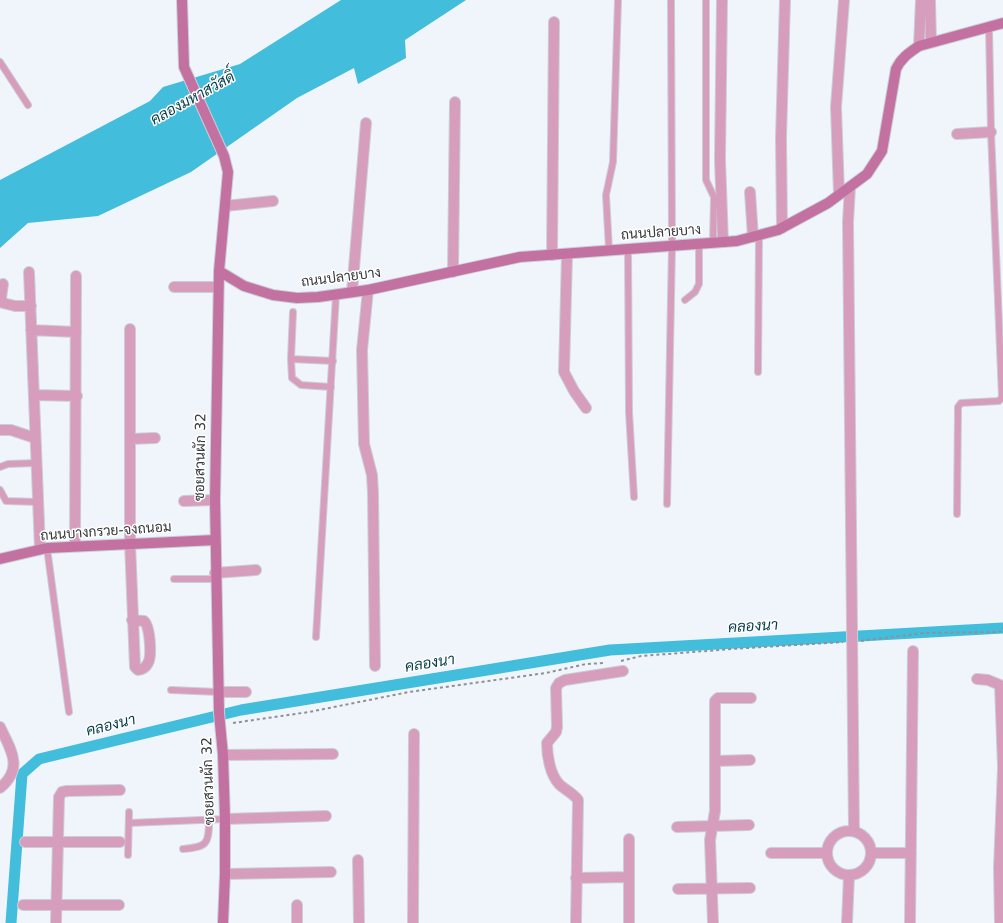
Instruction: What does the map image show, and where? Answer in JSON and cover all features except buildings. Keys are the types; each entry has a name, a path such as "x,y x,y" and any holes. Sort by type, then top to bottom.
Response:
{"street":[{"name":"ซอยสวนผัก 32","path":"182,0 184,67 224,156 228,172 218,287 215,500 218,692 223,755 225,819 226,874 223,923"},
{"path":"718,242 722,0"},
{"path":"782,228 781,138 785,0"},
{"path":"839,194 836,107 844,0"},
{"path":"919,46 921,0"},
{"path":"930,0 931,42"},
{"path":"552,255 554,22"},
{"name":"ถนนปลายบาง","path":"219,271 244,286 273,295 297,298 336,295 368,290 520,257 737,241 782,228 850,187 867,174 876,163 882,151 896,69 900,60 919,46 1003,23"},
{"path":"453,272 455,102"},
{"path":"352,292 366,123"},
{"path":"957,134 990,132"},
{"path":"850,187 848,230 854,830"},
{"path":"750,192 756,236"},
{"path":"225,206 273,201"},
{"path":"566,254 564,372 574,391 586,408"},
{"path":"29,272 36,463 38,502 43,548"},
{"path":"75,546 77,396 76,276"},
{"path":"3,284 1,298 2,303 15,306 30,306"},
{"path":"174,287 218,287"},
{"path":"368,290 362,350 364,444 372,475 373,493 375,666"},
{"path":"130,329 130,543 132,620"},
{"path":"31,330 76,332"},
{"path":"34,395 77,396"},
{"path":"0,430 11,430 35,438"},
{"path":"130,439 155,438"},
{"path":"184,501 215,500"},
{"name":"ถนนบางกรวย-จงถนอม","path":"0,560 43,548 215,540"},
{"path":"215,576 256,570"},
{"path":"910,923 913,651"},
{"path":"576,923 578,800 573,794 559,784 553,774 547,753 547,742 556,732 557,727 556,688 559,683 565,680 623,671"},
{"path":"977,679 988,680 1000,685 1003,768 1000,923"},
{"path":"218,692 246,692"},
{"path":"713,923 710,840 715,811 716,699 751,698"},
{"path":"0,727 14,756 15,764 10,776 0,788"},
{"path":"413,923 414,734"},
{"path":"223,755 333,754"},
{"path":"715,761 750,760"},
{"path":"56,923 59,797 62,792 67,790 120,790"},
{"path":"225,819 326,816"},
{"path":"677,826 749,825"},
{"path":"854,830 865,837 870,844 871,853 869,861 864,869 857,874 849,875 840,874 833,869 828,861 826,853 828,844 833,837 840,832 854,830"},
{"path":"629,839 629,923"},
{"path":"25,842 120,842"},
{"path":"771,853 826,853"},
{"path":"871,853 910,853"},
{"path":"358,860 360,923"},
{"path":"226,874 331,872"},
{"path":"847,923 849,875"},
{"path":"576,878 629,877"},
{"path":"678,889 750,888"},
{"path":"23,906 119,905"},
{"path":"297,905 297,923"}],"lane":[{"path":"609,250 606,195 613,162 618,0"},
{"path":"667,504 672,246 671,0"},
{"path":"706,0 706,180 714,197 718,242"},
{"path":"957,514 958,407 961,403 999,401 1002,397 990,132 989,26"},
{"path":"0,62 28,105"},
{"path":"756,236 758,372"},
{"path":"685,300 695,292 699,284 699,244"},
{"path":"628,249 629,412 634,497"},
{"path":"316,637 336,295"},
{"path":"293,312 291,359 292,378 295,382 301,385 331,387"},
{"path":"291,359 333,361"},
{"path":"0,467 8,464 36,463"},
{"path":"0,490 6,501 38,502"},
{"path":"43,548 70,712"},
{"path":"174,579 215,576"},
{"path":"171,690 218,692"},
{"path":"128,855 129,812"},
{"path":"129,823 225,819"},
{"path":"183,849 197,848 206,842 209,835 209,820"}],"path":[{"path":"614,662 641,656 732,648 825,641 853,641 923,633 1002,631 1003,628"},
{"path":"233,723 309,712 409,692 546,673 586,664 609,663"}],"water":[{"name":"คลองมหาสวัสดิ์","path":"341,0 466,0 405,40 406,58 358,84 354,68 297,98 191,172 98,216 28,223 0,248 0,180 150,101 163,87 240,64"}],"waterway":[{"name":"คลองนา","path":"11,923 22,774 39,759 241,710 610,650 1003,628"}]}
